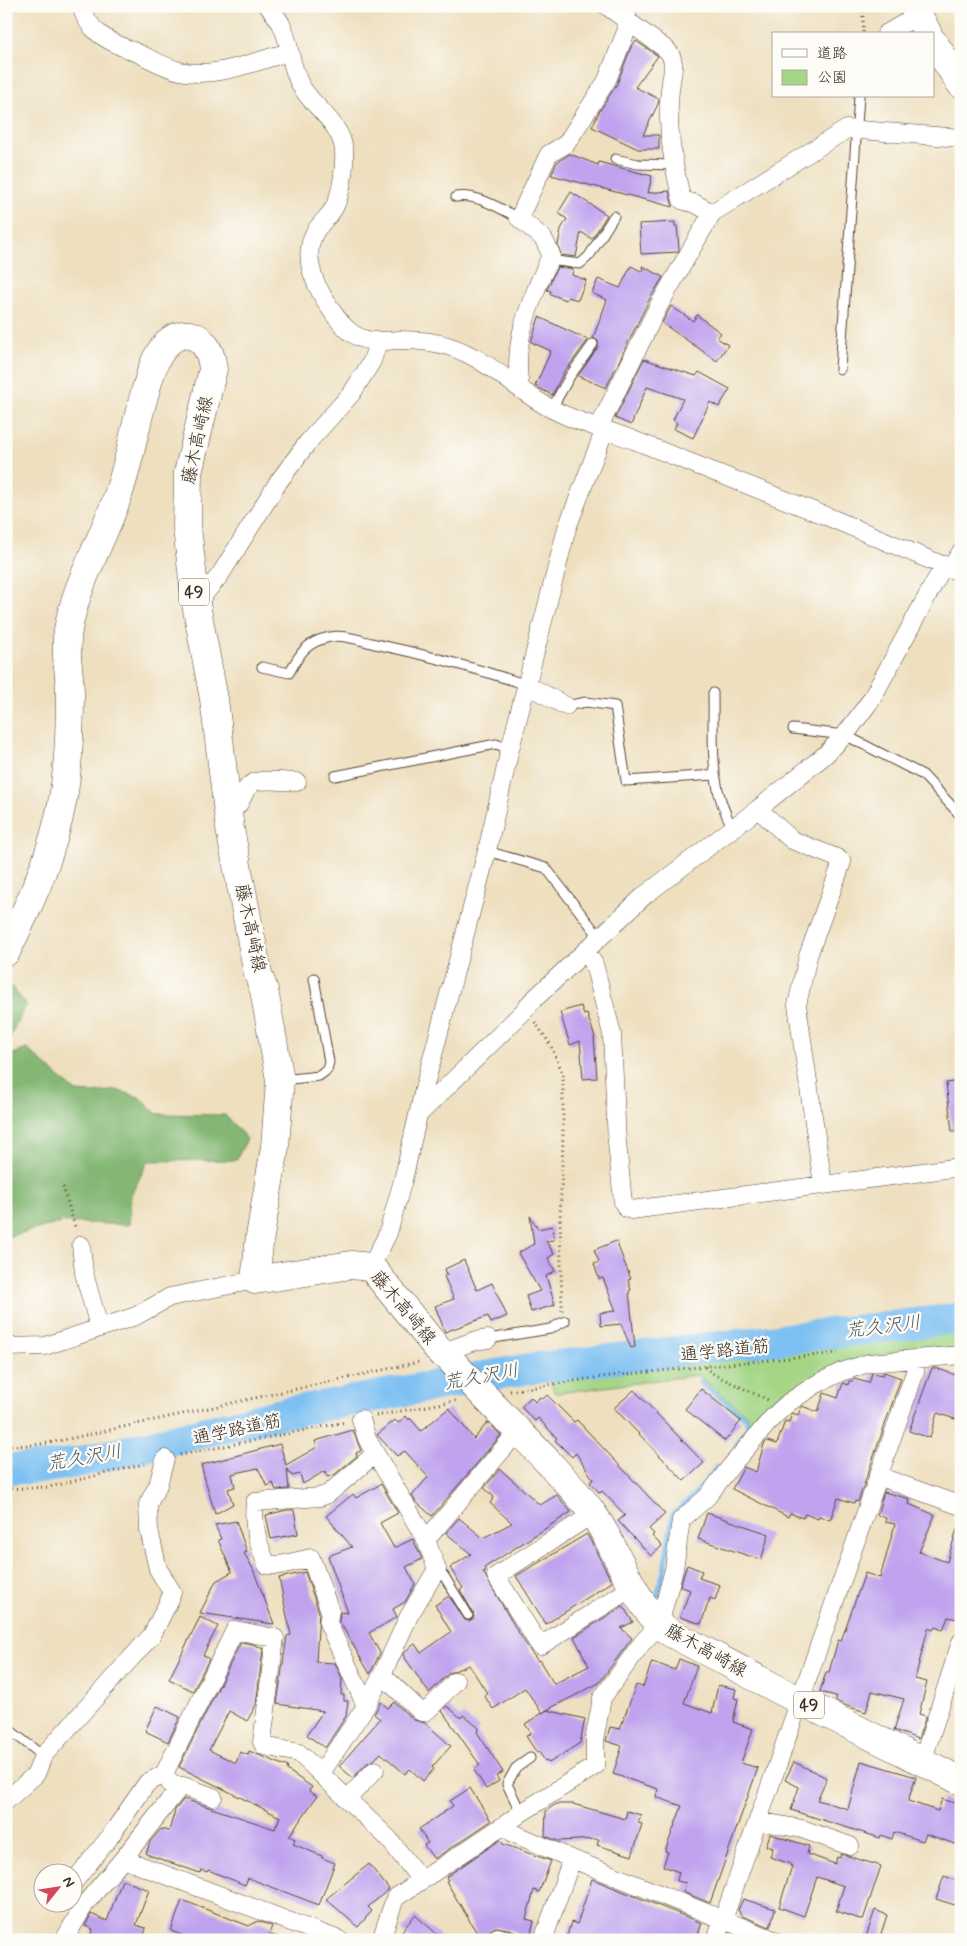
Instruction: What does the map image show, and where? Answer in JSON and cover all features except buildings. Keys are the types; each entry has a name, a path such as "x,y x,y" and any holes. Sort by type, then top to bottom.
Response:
{"main road":[{"path":"934,44 961,84"},
{"name":"藤木高崎線","path":"6,952 46,864 62,803 69,734 70,693 67,640 71,617 83,579 119,494 139,412 154,363 162,349 171,340 190,334 198,337 206,346 212,358 213,369 186,488 196,604 214,699 228,811 238,871 258,974 264,990 280,1080 275,1146 260,1236 255,1280 351,1265 372,1267 444,1355 519,1430 581,1497 611,1542 633,1587 659,1625 677,1637 961,1781"}],"street":[{"path":"81,6 85,20 101,37 181,72 224,69 289,52"},
{"path":"268,6 284,28 296,76 302,87 335,127 342,142 344,152 340,190 336,205 331,214 314,233 309,258 315,281 339,321 356,336 371,342 412,340 450,346 482,361 539,402 590,426 602,428 952,569"},
{"path":"607,6 627,13 673,56 674,69 669,109 674,165 682,200 696,204 712,213"},
{"path":"520,388 517,356 520,340 534,296 551,254 542,238 519,218 549,154 566,144 607,80 627,29 627,13"},
{"path":"890,32 920,18"},
{"path":"372,1267 388,1233 403,1180 567,528 602,428 658,307 712,213 847,129 856,128 961,138"},
{"path":"196,604 220,575 279,481 302,450 352,393 372,361 378,342"},
{"path":"418,1116 530,1003 645,895 758,809 825,755 845,735 870,700 961,552"},
{"path":"527,685 566,706"},
{"path":"228,811 237,807 250,785 260,781 297,782"},
{"path":"758,809 792,840 837,858 842,862 808,956 797,1005 823,1185"},
{"path":"586,952 594,964 612,1034 617,1143 623,1202 626,1208 631,1210 961,1167"},
{"path":"81,1245 84,1273 99,1327"},
{"path":"6,1347 45,1346 136,1316 170,1297 255,1280"},
{"path":"444,1355 474,1341 488,1339"},
{"path":"381,1940 395,1898 521,1813 595,1766 595,1736 604,1694 648,1636 659,1625 674,1569 681,1520 707,1498 731,1466 773,1417 801,1394 841,1372 869,1363 961,1355"},
{"path":"716,1940 915,1372 917,1358"},
{"path":"321,1773 366,1706 408,1616 437,1569 426,1540 367,1439 361,1419"},
{"path":"426,1540 519,1430"},
{"path":"366,1706 328,1623 330,1611 311,1558 280,1565 267,1565 256,1535 253,1518 254,1502 320,1497 328,1494 375,1454"},
{"path":"6,1801 36,1774 43,1756 152,1635 170,1598 172,1592 158,1569 149,1530 148,1504 158,1485 165,1459"},
{"path":"878,1476 961,1506"},
{"path":"593,1514 496,1576 540,1646 633,1587"},
{"path":"168,1779 235,1630 275,1638 262,1742 264,1746 299,1753 388,1838 421,1880"},
{"path":"922,1762 961,1642"},
{"path":"382,1675 421,1712 429,1709 456,1681"},
{"path":"347,1799 375,1770"},
{"path":"82,1895 123,1859 176,1792 168,1779"},
{"path":"82,1872 109,1838 147,1783 168,1779 213,1797"},
{"path":"758,1821 802,1829 850,1846"},
{"path":"506,1824 514,1833 572,1859 774,1940"},
{"path":"123,1859 339,1940"},
{"path":"543,1940 572,1859"},
{"path":"64,1940 73,1914"}],"lane":[{"path":"840,369 859,98"},
{"path":"615,159 638,164 674,165"},
{"path":"456,197 465,195 474,197 519,218"},
{"path":"549,260 580,264 589,256 614,216"},
{"path":"552,408 570,376 593,344"},
{"path":"262,667 289,674 307,645 331,636 388,647 527,685"},
{"path":"713,693 714,775 723,811 733,828"},
{"path":"566,706 586,702 615,706 626,781 714,775"},
{"path":"793,729 845,735 923,775 961,816"},
{"path":"335,776 496,744 510,749"},
{"path":"487,851 546,868 600,938"},
{"path":"280,1080 319,1076 328,1070 329,1062 314,978"},
{"path":"488,1339 550,1329 565,1321"},
{"path":"437,1569 444,1576 468,1615"},
{"path":"6,1727 43,1756"},
{"path":"521,1813 507,1784 516,1768 530,1758"}],"path":[{"path":"863,6 863,32"},
{"path":"525,1010 550,1044 563,1074 560,1218 562,1313 565,1321"},
{"path":"63,1186 81,1245"},
{"name":"通学路道筋","path":"6,1490 49,1487 165,1459 481,1393 600,1377 844,1352"},
{"path":"6,1446 34,1445 59,1441 444,1355"},
{"path":"705,1367 715,1375 775,1404"}],"green space":[{"path":"6,980 26,1004 6,1045"},
{"path":"27,1049 76,1092 95,1093 116,1090 139,1097 157,1114 225,1115 247,1139 236,1160 148,1161 131,1195 129,1225 64,1222 6,1237 6,1057"},
{"path":"961,1332 961,1348 918,1351 771,1407 749,1432 750,1423 748,1416 697,1375 558,1393 554,1392 551,1381 532,1384 531,1381 907,1336"}],"waterway":[{"name":"荒久沢川","path":"6,1469 42,1468 79,1462 284,1413 527,1369 961,1318"},
{"path":"700,1382 746,1418 748,1427 736,1444"},
{"path":"655,1601 664,1571 673,1514 696,1494 717,1467"}]}
